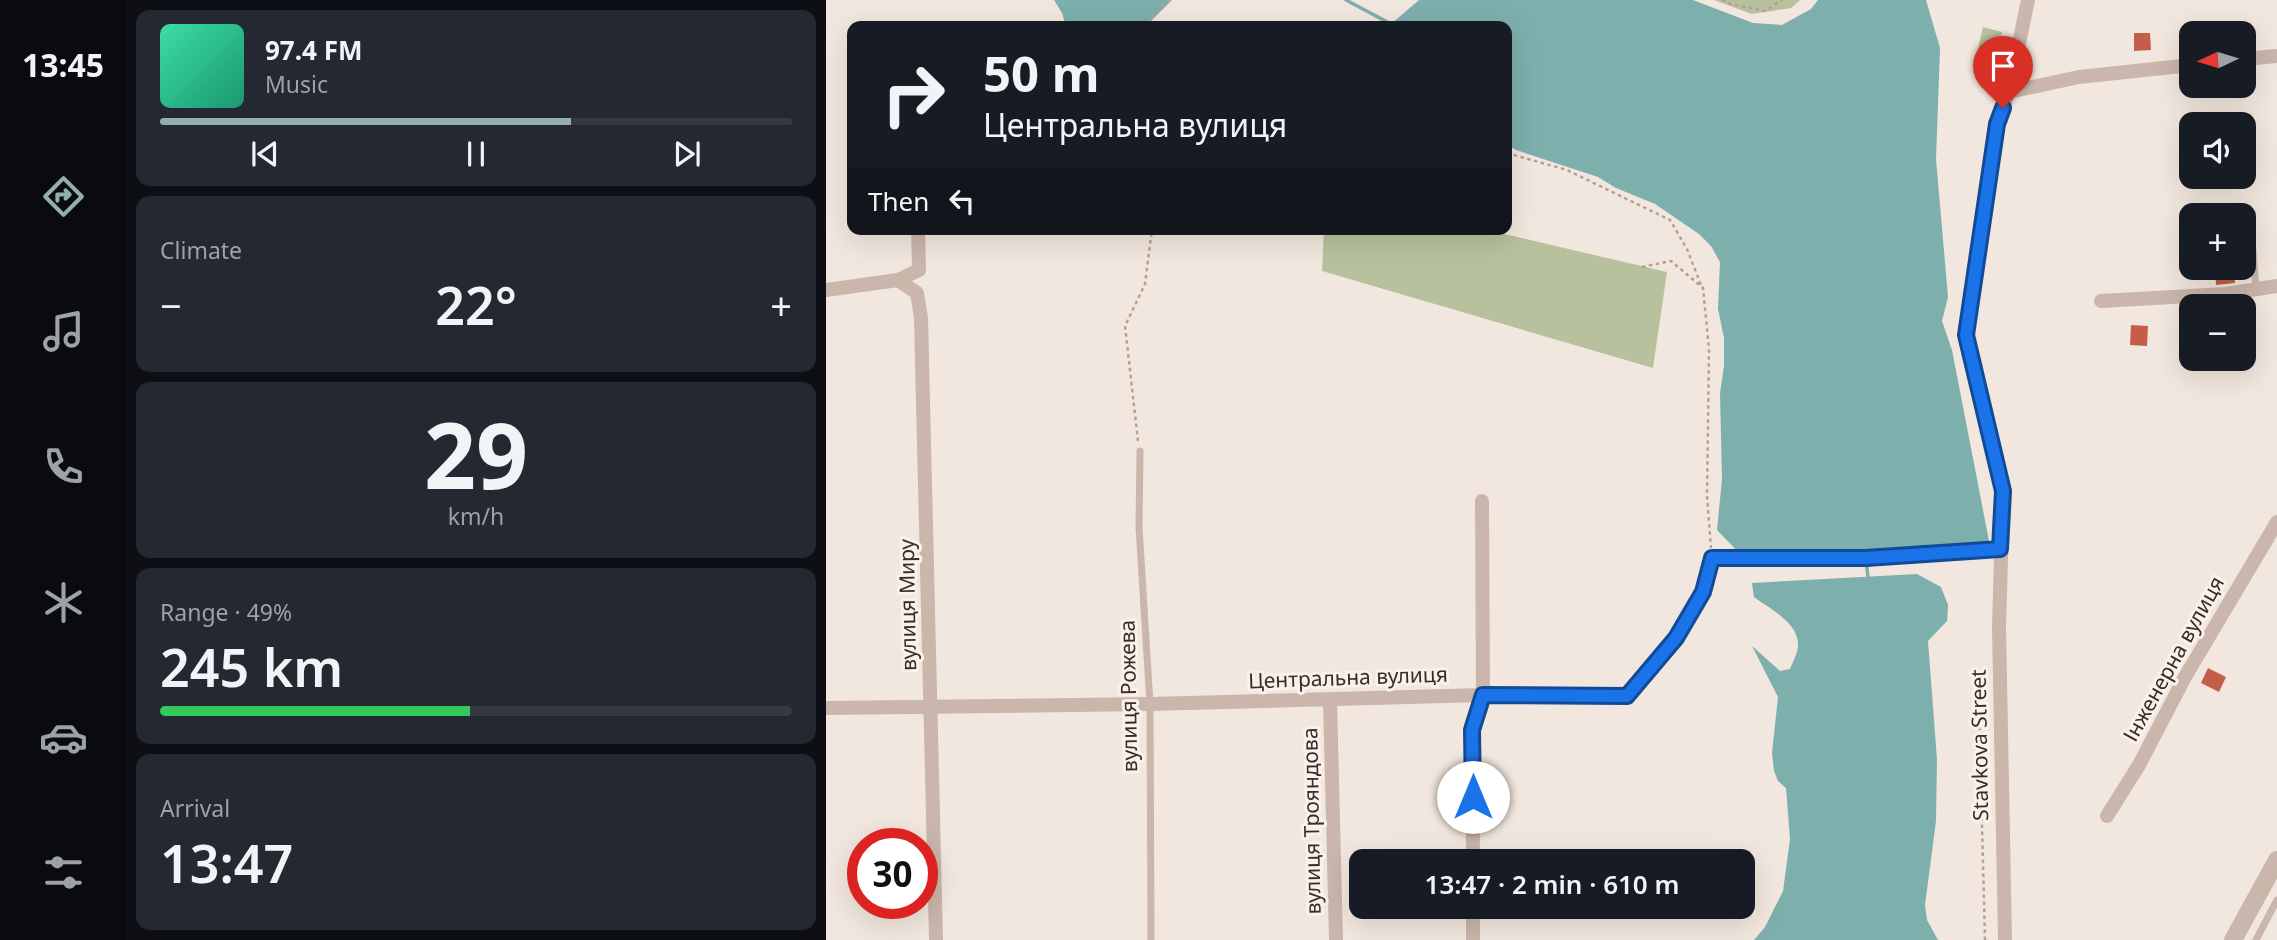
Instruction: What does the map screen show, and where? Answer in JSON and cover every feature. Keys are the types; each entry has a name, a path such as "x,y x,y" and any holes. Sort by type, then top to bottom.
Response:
{"street":[{"name":"Stavkova Street","path":"2005,940 2000,667 2003,491 1966,335 1997,124 2009,92 2028,0"},
{"path":"2256,58 2277,56"},
{"path":"2009,92 2079,76 2179,66"},
{"path":"826,290 898,280 919,270 919,235"},
{"name":"вулиця Миру","path":"898,280 917,293 921,318 936,940"},
{"path":"2101,301 2226,294 2277,286"},
{"path":"1473,849 1472,730 1483,695 1482,502"},
{"name":"Інженерна вулиця","path":"2108,816 2139,765 2185,677 2277,522"},
{"name":"Центральна вулиця","path":"826,708 1150,704 1483,695"},
{"name":"вулиця Трояндова","path":"1330,700 1336,940"},
{"path":"2233,940 2277,860"},
{"path":"1473,919 1473,940"}],"lane":[{"path":"2255,280 2256,289"},
{"name":"вулиця Рожева","path":"1139,451 1139,527 1150,704 1151,940"},
{"path":"1712,558 1866,558 2000,549"},
{"name":"Центральна вулиця","path":"1483,695 1627,696 1676,638 1703,592 1712,558"},
{"path":"2256,940 2277,900"}],"path":[{"path":"1147,21 1170,0"},
{"path":"1722,0 1731,5 1765,11 1782,0"},
{"path":"1512,154 1567,170 1670,220 1687,249 1703,288 1709,349 1707,496 1712,558"},
{"path":"1139,451 1125,326 1146,284 1151,235"},
{"path":"1642,267 1671,261 1703,288"},
{"path":"1985,940 1979,709 2000,667"}],"green space":[{"path":"1714,0 1800,0 1791,8 1752,14"},
{"path":"1983,27 2002,32 1996,61 1976,57"},
{"path":"1324,235 1509,235 1667,272 1653,368 1322,271"}],"water":[{"path":"1054,0 1172,0 1151,21 1064,21"},
{"path":"1419,0 1693,0 1753,23 1782,25 1811,9 1818,0 1926,0 1940,48 1936,159 1948,297 1942,321 1952,350 1990,546 1865,558 1744,558 1717,530 1722,479 1720,393 1724,338 1718,309 1720,262 1711,246 1699,234 1655,204 1616,188 1598,177 1512,148 1512,21 1394,21"},
{"path":"1917,574 1941,587 1948,605 1947,621 1928,641 1937,760 1936,821 1925,905 1927,920 1938,940 1754,940 1765,927 1783,891 1790,839 1786,788 1778,781 1774,771 1772,753 1778,697 1752,646 1780,671 1790,669 1798,647 1797,638 1789,624 1754,597 1752,583"}],"building":[{"path":"2134,33 2150,33 2151,50 2134,51"},
{"path":"2216,280 2235,280 2235,283 2216,285"},
{"path":"2131,325 2148,326 2147,346 2130,345"},
{"path":"2208,668 2226,677 2219,692 2201,683"}],"waterway":[{"path":"1346,0 1385,21"},
{"path":"1866,560 1868,577"}],"route":[{"path":"1473,797 1472,730 1483,695 1627,696 1676,638 1703,592 1712,558 1866,558 2000,549 2003,491 1966,335 1997,124 2003,108"}]}
